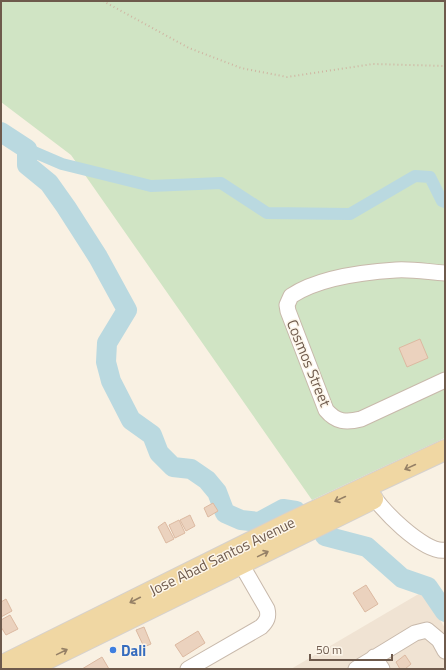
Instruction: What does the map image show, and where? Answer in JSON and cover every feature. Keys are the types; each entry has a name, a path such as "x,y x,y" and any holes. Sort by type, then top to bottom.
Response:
{"main road":[{"name":"Jose Abad Santos Avenue","path":"1,666 370,492 445,450"},
{"name":"Jose Abad Santos Avenue","path":"370,492 445,465"},
{"name":"Jose Abad Santos Avenue","path":"26,669 241,564 298,527"}],"street":[{"name":"Cosmos Street","path":"445,274 397,270 359,274 307,287 291,296 287,305 326,410 337,420 350,422 361,419 445,380"},
{"path":"370,492 404,529 425,545 440,551 445,550"},
{"path":"188,669 261,627 266,621 268,615 267,609 241,564"},
{"path":"356,669 378,663 414,633 427,630 439,640 445,652"}],"path":[{"path":"102,1 189,48 241,68 287,77 373,64 445,66"}],"shaded area":[{"path":"422,592 445,628 445,669 291,669"}],"green space":[{"path":"1,1 445,1 445,438 312,500 71,155 1,102"}],"building":[{"path":"420,339 428,358 407,367 399,348"},
{"path":"213,503 218,511 208,517 204,508"},
{"path":"190,515 195,526 186,531 180,520"},
{"path":"179,520 185,533 175,538 169,525"},
{"path":"165,522 174,539 166,543 158,527"},
{"path":"366,585 378,604 365,612 353,593"},
{"path":"6,599 12,611 1,617 1,602"},
{"path":"10,615 18,629 6,635 1,627 1,620"},
{"path":"144,627 151,644 144,647 136,630"},
{"path":"198,631 205,643 183,657 175,645"},
{"path":"405,655 411,664 405,669 400,669 396,662"},
{"path":"102,657 109,669 82,669"}],"waterway":[{"path":"1,132 27,149 27,165 49,183 66,207 98,257 127,310 107,343 106,362 111,381 131,420 152,435 159,453 173,467 191,469 207,480 217,492 225,513 241,520 259,522 283,509 296,511"},
{"path":"27,149 62,164 151,186 221,183 267,213 350,214 415,176 430,177 442,201 445,202"},
{"path":"325,536 367,547 402,578 428,587 445,612"}],"place":[{"name":"Dali","path":"113,650"}]}
